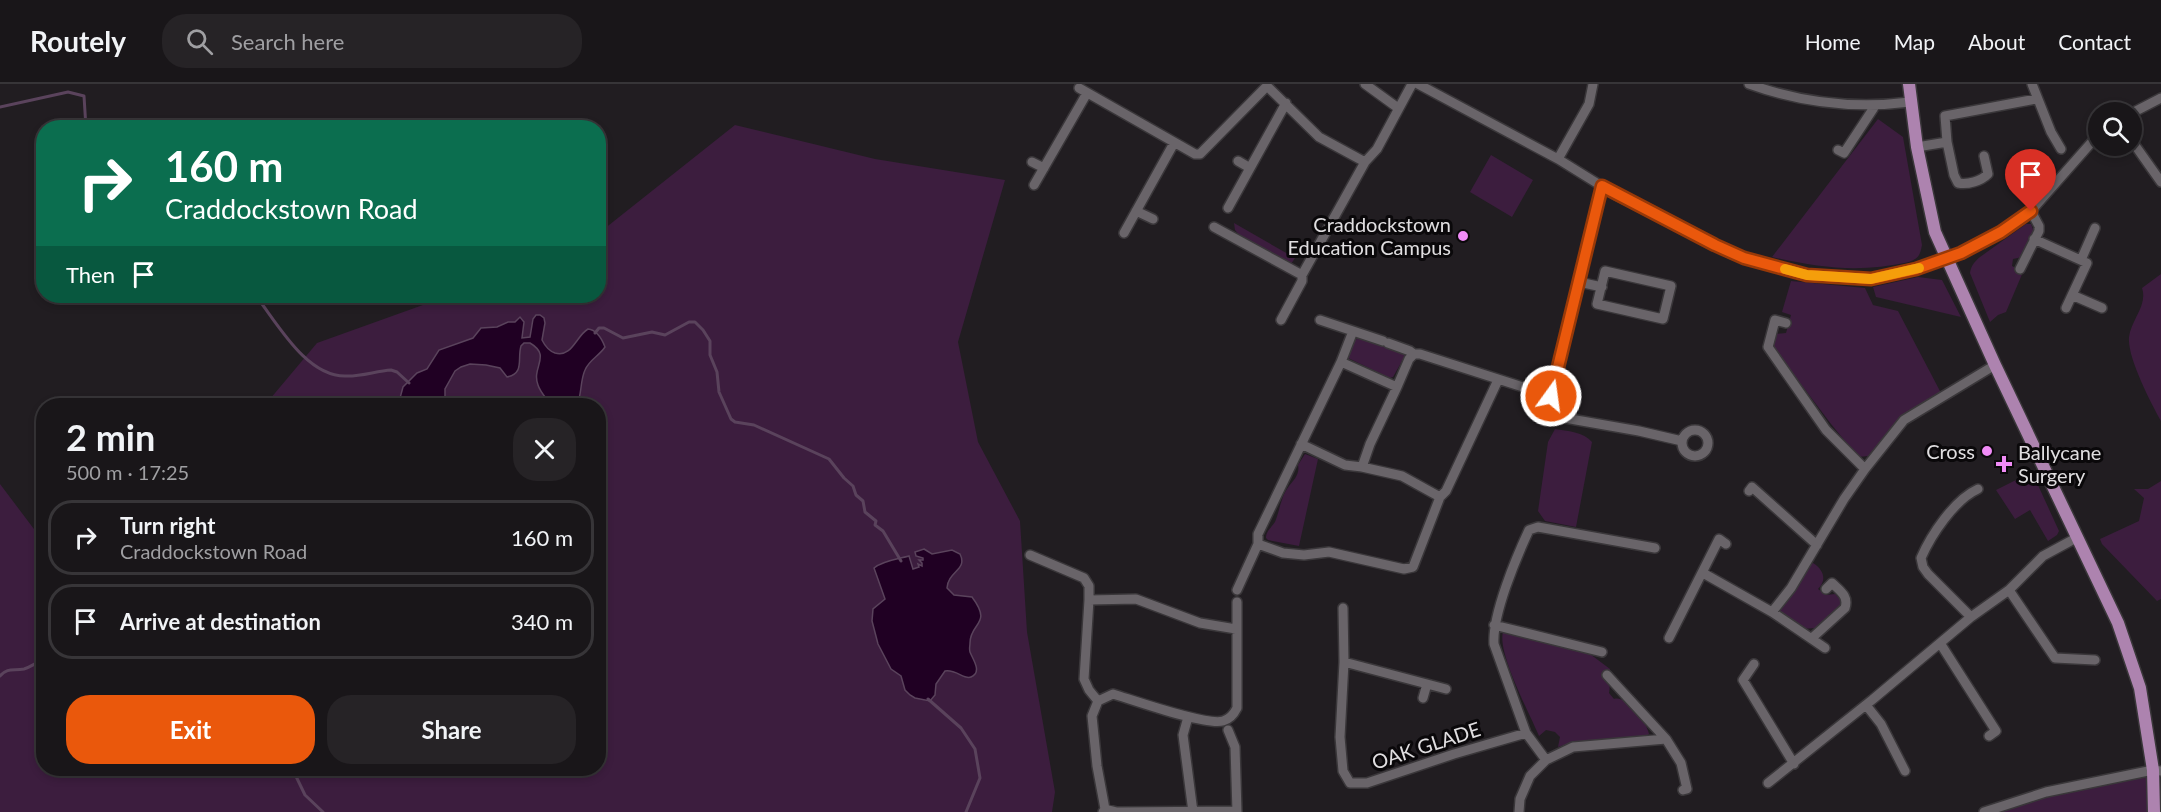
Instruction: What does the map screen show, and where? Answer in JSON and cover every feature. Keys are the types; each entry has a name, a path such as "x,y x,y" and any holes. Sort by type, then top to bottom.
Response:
{"main road":[{"path":"1909,84 1917,147 1935,232 1995,365 2118,623 2140,688 2157,771 2154,812"}],"street":[{"path":"1365,84 1398,108"},
{"path":"1281,320 1302,281 1302,275 1365,162 1377,149 1412,84"},
{"path":"1418,84 1558,159 1602,186 1732,254 1807,275 1871,279 1916,269 1961,253 2001,232 2031,211 2088,146"},
{"path":"1558,159 1589,104 1593,84"},
{"path":"1749,84 1818,103 1875,106 1910,102"},
{"path":"2032,84 2036,99 2061,149"},
{"path":"1034,185 1083,91 1174,143 1195,154 1200,154 1265,88 1272,89 1319,137 1365,162"},
{"path":"2142,108 2161,98"},
{"path":"1984,156 1988,174 1965,184 1958,183 1947,142 1945,116 2036,99"},
{"path":"1228,208 1286,103"},
{"path":"1841,152 1875,106"},
{"path":"1917,147 1947,142"},
{"path":"1124,233 1174,143"},
{"path":"2142,155 2161,182"},
{"path":"1238,161 1250,168"},
{"path":"1032,162 1044,168"},
{"path":"1602,186 1549,407 1558,417 1682,441"},
{"path":"1136,211 1153,219"},
{"path":"2020,268 2039,226 2031,211"},
{"path":"1214,226 1302,275"},
{"path":"2081,260 2096,228"},
{"path":"2034,239 2087,263 2066,308"},
{"path":"1605,271 1671,286 1663,319 1598,304 1602,287 1605,271"},
{"path":"1579,282 1602,287"},
{"path":"2072,295 2102,308"},
{"path":"1320,320 1414,354 1551,396"},
{"path":"1786,323 1775,320 1768,347 1826,430 1865,469"},
{"path":"1237,590 1258,544 1258,534 1341,362 1353,331"},
{"path":"1362,467 1409,359 1414,354"},
{"path":"1341,362 1397,387"},
{"path":"1772,612 1791,588 1865,469 1904,420 1995,365"},
{"path":"1258,544 1283,553 1304,555 1329,552 1404,569 1413,567 1440,496 1446,492 1498,380"},
{"path":"1301,444 1345,465 1402,476 1440,496"},
{"path":"1749,491 1752,487 1817,545"},
{"path":"1971,617 1928,574 1921,558 1944,520 1978,489"},
{"path":"1546,760 1526,733 1494,644 1494,626 1526,536 1532,528 1538,527 1655,548"},
{"path":"1768,783 1971,617 2009,590 2043,556 2078,537"},
{"path":"1669,638 1719,539 1726,544"},
{"path":"1030,555 1084,578 1089,586 1084,679 1098,701"},
{"path":"1703,573 1772,612 1825,648"},
{"path":"1812,638 1845,608 1847,602 1844,594 1832,583 1826,589"},
{"path":"2009,590 2055,658 2095,660"},
{"path":"1089,600 1136,599 1200,623 1236,630"},
{"path":"1228,730 1235,747 1237,812 1104,811 1092,716 1098,701 1113,694 1188,717 1218,722 1228,719 1237,708 1237,602"},
{"name":"OAK GLADE","path":"1343,608 1344,662 1340,738 1343,771 1350,783 1367,783 1526,733"},
{"path":"1494,626 1602,652"},
{"path":"1940,643 1996,731 1989,736"},
{"path":"1344,662 1446,689"},
{"path":"1754,664 1743,680 1794,764"},
{"path":"1607,675 1666,739 1681,764 1687,789 1683,790"},
{"path":"1423,698 1427,684"},
{"path":"1866,705 1881,724 1905,771"},
{"path":"1188,717 1183,735 1192,812"},
{"path":"1519,812 1520,799 1530,776 1546,760 1573,747 1666,739"},
{"path":"1984,812 2046,792 2157,771"}],"shaded area":[{"path":"1878,119 1903,137 1922,245 1918,256 1909,262 1857,268 1807,264 1772,257"},
{"path":"735,125 875,159 1005,180 958,342 978,442 1020,521 1027,632 1055,792 1052,812 0,812 0,484 36,532 36,776 606,776 606,398 271,398 317,343 428,303 606,303 606,227"},
{"path":"1491,155 1533,180 1512,217 1470,192"},
{"path":"1234,223 1295,258 1291,264 1240,236 1235,230"},
{"path":"2026,224 2031,224 2034,232 2022,257 2013,259 2012,266 2023,272 2006,312 1990,322 1970,273 1971,268 1980,257"},
{"path":"2161,274 2161,421 2136,368 2129,346 2129,337 2143,300 2142,288"},
{"path":"1918,277 1942,280 1961,317 1876,297 1873,287"},
{"path":"1791,281 1865,288 1873,305 1898,311 1941,393 1902,416 1868,456 1858,457 1773,347 1776,334 1786,333 1791,315 1782,312"},
{"path":"536,315 544,318 542,340 547,348 555,353 566,352 588,329 597,333 601,338 605,347 585,370 579,398 546,398 540,390 537,379 540,353 530,343 524,343 521,346 518,369 513,375 507,377 500,368 470,364 455,371 445,389 445,398 400,398 403,387 417,373 427,369 439,350 473,338 481,328 515,322 520,317 524,322 522,338 530,337 533,319"},
{"path":"1358,338 1406,354 1393,377 1390,378 1348,358 1351,347"},
{"path":"1555,429 1580,434 1592,442 1576,527 1545,521 1538,511 1548,442"},
{"path":"1305,454 1318,459 1299,546 1268,540 1267,533 1275,522 1284,494 1296,477 1298,465"},
{"path":"2032,472 2059,531 2048,541 2030,510 2015,519 1996,490"},
{"path":"2161,481 2161,599 2157,601 2102,544 2100,539 2139,521 2144,498 2134,489 2148,489"},
{"path":"924,549 932,554 952,550 960,554 962,559 960,567 948,582 947,588 954,595 972,597 981,613 979,623 971,636 970,652 976,665 976,672 968,678 945,671 936,684 935,695 930,701 915,698 905,690 901,676 891,669 878,644 872,621 873,609 885,599 874,568 909,556 913,569 919,567 918,564 922,566 919,560 923,558 916,556 915,552"},
{"path":"1813,563 1823,575 1823,582 1818,589 1826,595 1835,594 1840,599 1840,605 1815,628 1803,629 1779,613 1779,607 1796,589"},
{"path":"1503,632 1590,654 1610,669 1609,693 1614,699 1624,701 1635,710 1649,734 1634,740 1577,742 1558,747 1560,737 1555,732 1546,730 1539,736 1509,668 1502,642"},
{"path":"2148,776 2148,812 1991,812 2047,794"}],"waterway":[{"path":"0,107 68,92 84,96 86,120"},
{"path":"261,303 294,347 318,367 331,374 345,376 391,370 397,372 409,383"},
{"path":"595,333 599,328 604,328 623,338 652,332 665,335 689,322 695,322 710,341 710,355 717,372 719,392 731,419 735,422 754,425 829,459 853,486 856,495 863,501 865,512 876,521 875,525 883,531 901,561"},
{"path":"0,676 8,670 24,669 36,663"},
{"path":"928,699 961,728 975,749 980,778 966,812"},
{"path":"296,776 305,795 323,812"}],"slow traffic":[{"path":"1785,269 1807,275 1871,279 1919,268"}],"place":[{"name":"Craddockstown Education Campus","path":"1463,236"},
{"name":"Cross","path":"1987,451"},
{"name":"Ballycane Surgery","path":"2004,464"}],"route":[{"path":"1551,396 1602,186 1732,254 1807,275 1871,279 1916,269 1961,253 2001,232 2031,211"}]}
